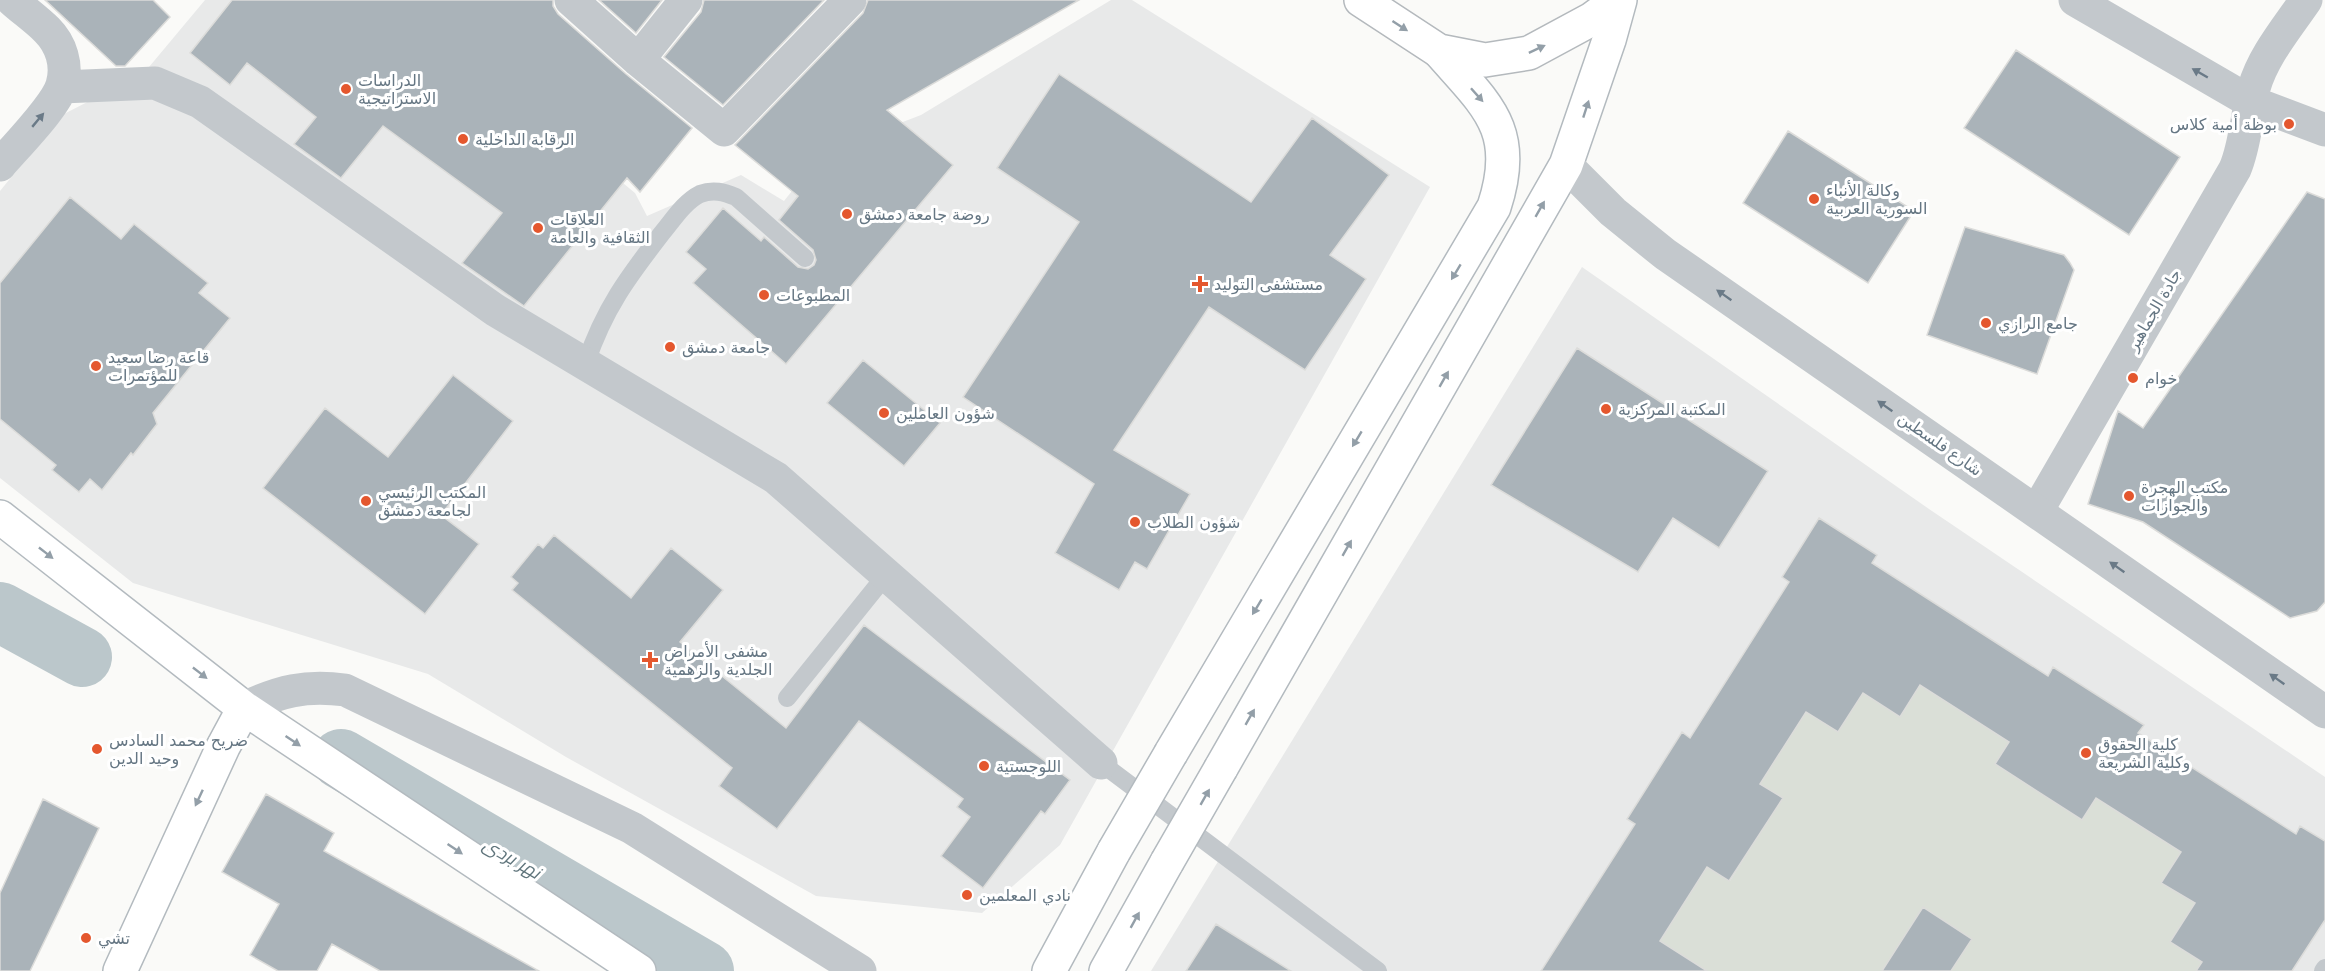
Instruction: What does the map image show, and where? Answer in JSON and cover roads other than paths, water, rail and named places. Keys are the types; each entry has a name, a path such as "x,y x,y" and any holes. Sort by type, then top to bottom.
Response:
{"main road":[{"path":"1046,966 1494,207 1501,187 1504,167 1502,147 1498,126 1488,108 1439,51 1361,0"},
{"path":"1439,51 1485,60 1529,53 1592,19 1619,0"},
{"path":"1106,971 1566,165 1609,40 1619,0"},
{"path":"0,517 244,708 639,971"},
{"path":"120,971 222,747 244,708"}],"street":[{"path":"0,165 50,106 62,87 65,70 61,50 48,31 12,0"},
{"path":"572,0 638,60 724,130 849,0"},
{"path":"638,60 686,0"},
{"path":"2075,0 2251,102 2325,130"},
{"name":"جادة الجماهير","path":"2037,511 2231,177 2241,153 2254,87 2267,58 2306,0"},
{"path":"62,87 155,83 200,102 495,310 776,478 1101,763"},
{"name":"شارع فلسطين","path":"1566,165 1612,212 1665,254 2325,712"},
{"path":"244,708 268,697 295,689 322,687 345,690 632,828 860,971"}],"lane":[{"path":"586,363 602,321 624,282 684,206 703,193 725,192 736,197 805,258"},
{"path":"787,698 886,575"},
{"path":"1101,763 1378,971"}],"waterway":[{"name":"نهر بردى","path":"0,612 82,657"},
{"name":"نهر بردى","path":"341,759 704,971"}],"place":[{"name":"الدراسات الاستراتيجية","path":"346,89"},
{"name":"بوظة أمية كلاس","path":"2289,124"},
{"name":"الرقابة الداخلية","path":"463,139"},
{"name":"وكالة الأنباء السورية العربية","path":"1814,199"},
{"name":"روضة جامعة دمشق","path":"847,214"},
{"name":"العلاقات الثقافية والعامة","path":"538,228"},
{"name":"مستشفى التوليد","path":"1200,284"},
{"name":"المطبوعات","path":"764,295"},
{"name":"جامع الرازي","path":"1986,323"},
{"name":"جامعة دمشق","path":"670,347"},
{"name":"قاعة رضا سعيد للمؤتمرات","path":"96,366"},
{"name":"خوام","path":"2133,378"},
{"name":"المكتبة المركزية","path":"1606,409"},
{"name":"شؤون العاملين","path":"884,413"},
{"name":"مكتب الهجرة والجوازات","path":"2129,496"},
{"name":"المكتب الرئيسي لجامعة دمشق","path":"366,501"},
{"name":"شؤون الطلاب","path":"1135,522"},
{"name":"مشفى الأمراض الجلدية والزهمية","path":"650,660"},
{"name":"ضريح محمد السادس وحيد الدين","path":"97,749"},
{"name":"كلية الحقوق وكلية الشريعة","path":"2086,753"},
{"name":"اللوجستية","path":"984,766"},
{"name":"نادي المعلمين","path":"967,895"},
{"name":"تشي","path":"86,938"}]}
